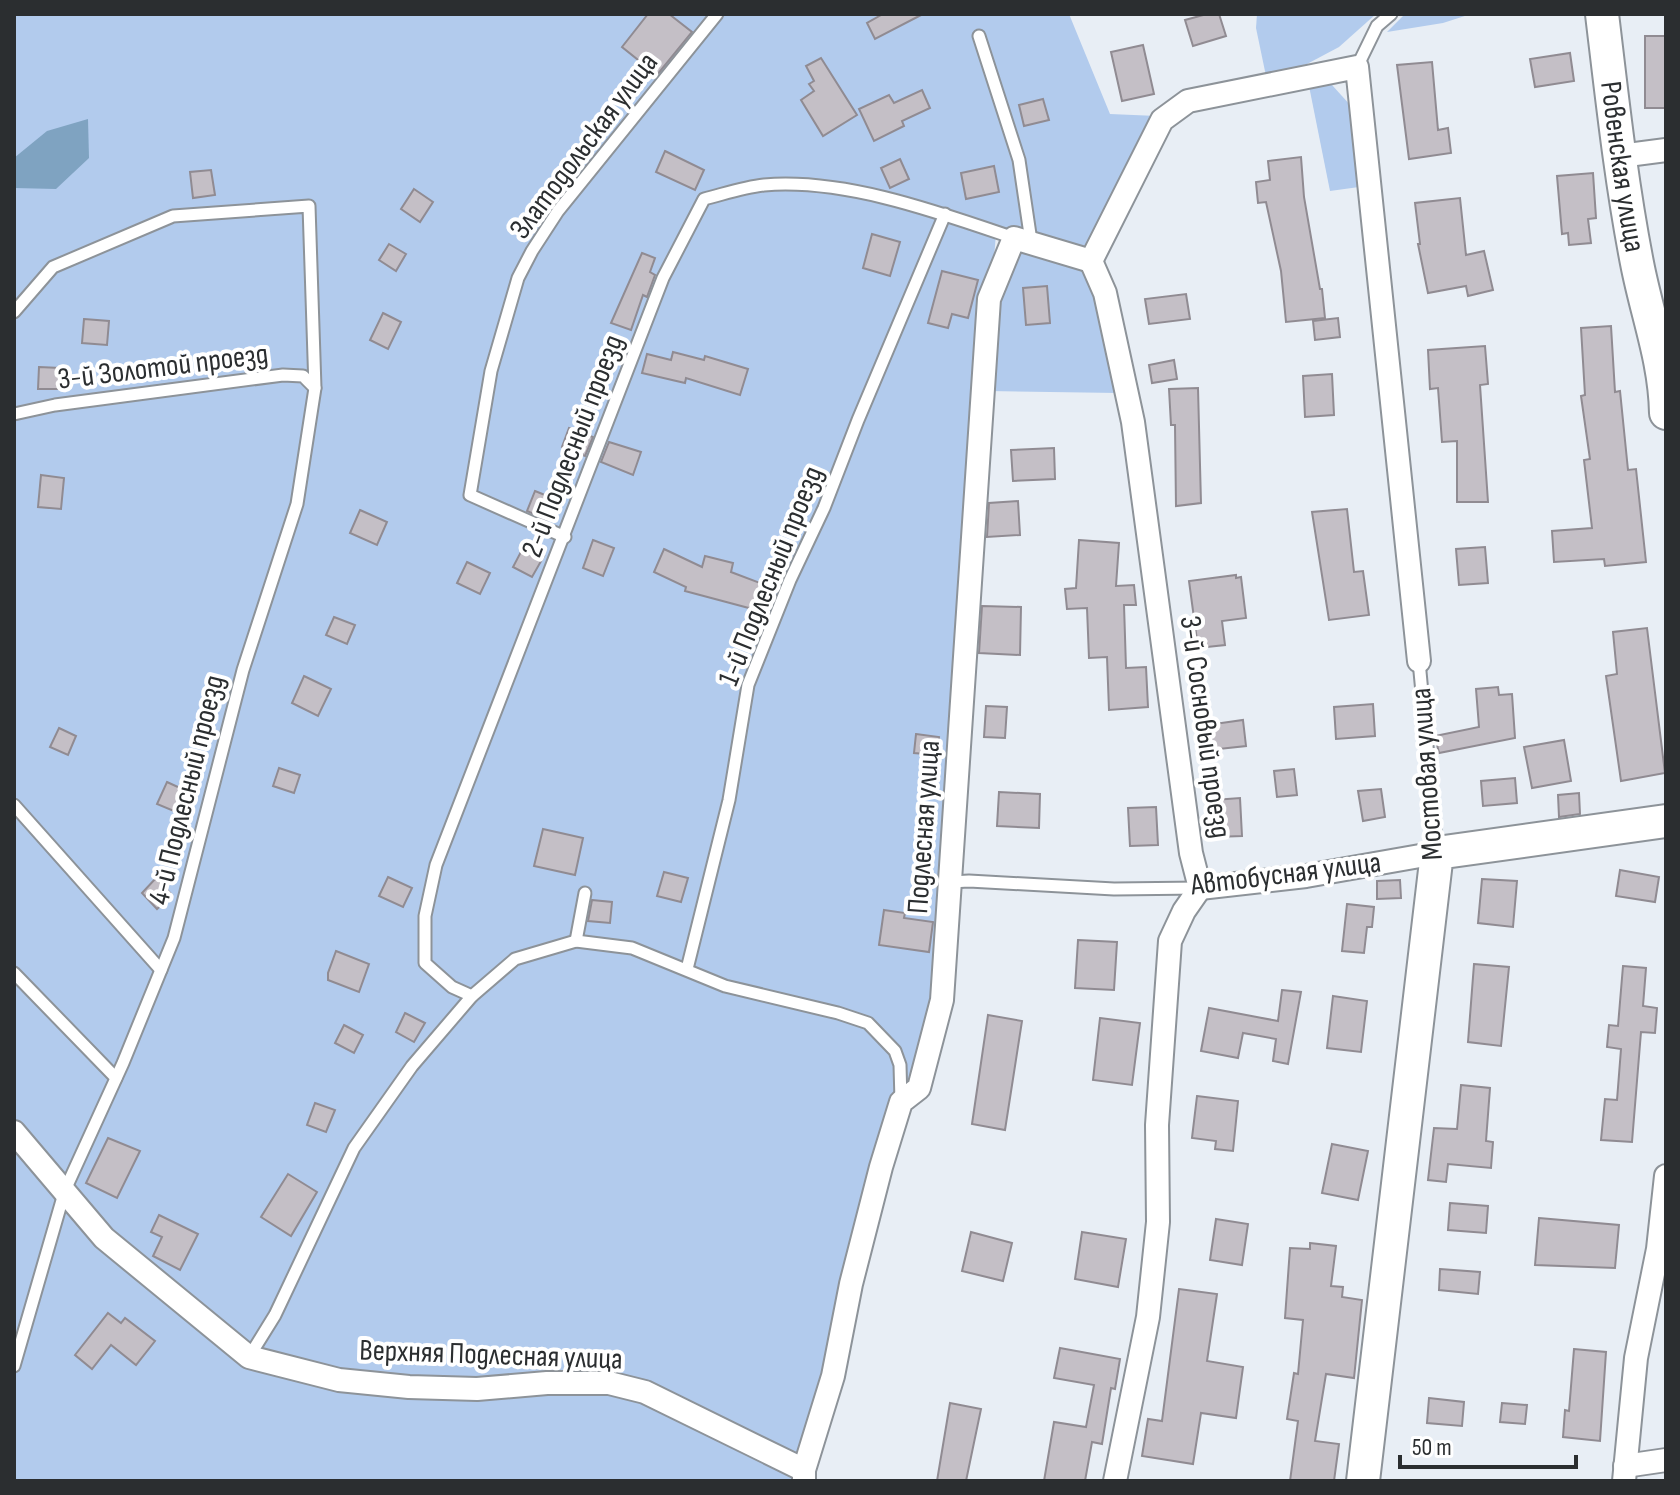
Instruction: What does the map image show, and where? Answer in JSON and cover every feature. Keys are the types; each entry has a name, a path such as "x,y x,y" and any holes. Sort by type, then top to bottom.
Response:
{"street":[{"name":"Ровенская улица","path":"1602,14 1637,264 1666,378 1666,413"},
{"path":"1022,239 1091,261 1162,120 1188,101 1357,67"},
{"name":"Мостовая улица","path":"1357,67 1419,661"},
{"path":"1620,156 1666,150"},
{"name":"Подлесная улица","path":"804,1476 833,1376 851,1284 901,1102 919,1088 942,1000 989,299 1022,239"},
{"name":"3-й Сосновый проезд","path":"1091,261 1105,293 1133,422 1191,853 1200,888"},
{"name":"Автобусная улица","path":"1200,888 1306,876 1437,853 1666,821"},
{"name":"Мостовая улица","path":"1363,1481 1437,853"},
{"path":"1115,1481 1148,1317 1158,1222 1157,1125 1170,941 1184,911 1200,888"},
{"name":"Верхняя Подлесная улица","path":"14,1132 104,1238 249,1357 339,1380 409,1387 477,1389 547,1383 627,1386 645,1392 804,1476"},
{"path":"1666,1176 1662,1248 1636,1358 1624,1474 1666,1460"}],"lane":[{"name":"Златодольская улица","path":"565,537 470,495 491,371 518,278 558,211 717,14"},
{"path":"1357,67 1377,26 1391,14"},
{"path":"979,36 1019,160 1022,239"},
{"name":"2-й Подлесный проезд","path":"472,996 452,987 425,963 425,916 436,865 663,278 704,199 763,185 829,185 945,214 1022,239"},
{"name":"4-й Подлесный проезд","path":"14,312 53,267 173,216 309,206 315,388 297,504 243,670 174,938 65,1190 14,1366"},
{"name":"1-й Подлесный проезд","path":"687,969 729,800 748,685 945,214"},
{"name":"3-й Золотой проезд","path":"14,414 55,405 283,375 303,376 315,388"},
{"name":"Мостовая улица","path":"1419,661 1437,853"},
{"path":"14,805 161,970"},
{"name":"Автобусная улица","path":"951,882 1114,889 1200,888"},
{"path":"576,941 585,893"},
{"path":"249,1357 275,1315 354,1148 412,1066 472,996 515,959 576,941 632,948 725,986 868,1023 895,1051 900,1065 901,1102"},
{"path":"14,973 116,1078"}],"shaded area":[{"path":"14,14 1069,14 1110,114 1157,116 1086,248 996,233 935,1019 794,1481 14,1481"},
{"path":"1257,14 1376,14 1339,47 1307,64 1266,76 1256,28"},
{"path":"1405,14 1471,14 1443,23 1387,32"},
{"path":"1332,85 1351,106 1359,187 1330,191 1309,86"},
{"path":"88,119 89,158 56,189 14,188 14,158 47,131"},
{"path":"1028,247 1090,272 1118,393 988,391 1000,284 1012,260"}],"building":[{"path":"648,14 669,14 692,32 657,75 622,47"},
{"path":"883,14 923,14 875,39 867,23"},
{"path":"1219,14 1226,36 1193,46 1185,20"},
{"path":"1645,36 1666,36 1666,108 1645,108"},
{"path":"1143,45 1154,94 1122,101 1111,52"},
{"path":"1570,53 1574,81 1535,87 1530,59"},
{"path":"821,58 857,115 823,136 801,100 814,91 809,84 814,81 806,66"},
{"path":"1432,62 1438,130 1448,128 1451,153 1409,159 1397,65"},
{"path":"922,90 930,108 902,121 904,126 874,141 859,109 889,95 894,103"},
{"path":"1043,99 1049,120 1024,126 1019,105"},
{"path":"665,151 704,170 695,190 656,172"},
{"path":"1301,157 1304,197 1325,318 1286,322 1281,271 1266,202 1258,203 1256,182 1270,180 1268,161"},
{"path":"900,159 909,179 890,188 881,168"},
{"path":"994,166 999,192 966,199 961,173"},
{"path":"211,170 215,195 193,198 190,172"},
{"path":"1593,173 1596,218 1588,219 1591,243 1569,245 1568,233 1562,234 1557,176"},
{"path":"414,189 433,202 420,222 401,209"},
{"path":"1460,198 1466,255 1484,251 1493,290 1468,296 1466,286 1428,293 1418,244 1415,203"},
{"path":"872,234 900,242 890,276 863,268"},
{"path":"389,244 406,254 396,271 379,260"},
{"path":"642,253 655,258 650,272 655,275 647,297 643,295 631,330 611,323"},
{"path":"942,271 978,280 968,318 952,314 948,328 928,323"},
{"path":"1047,286 1050,323 1026,325 1023,288"},
{"path":"1186,294 1190,319 1149,324 1145,299"},
{"path":"383,313 401,322 388,349 370,340"},
{"path":"1338,318 1340,337 1315,340 1313,321"},
{"path":"84,319 109,321 107,345 82,343"},
{"path":"1611,326 1615,392 1620,391 1628,470 1636,469 1646,562 1605,566 1604,559 1554,562 1552,531 1592,528 1584,460 1590,459 1581,396 1585,395 1581,328"},
{"path":"1485,346 1488,384 1480,385 1488,502 1457,502 1457,441 1442,442 1438,388 1430,389 1428,350"},
{"path":"673,352 704,360 705,356 748,369 740,395 686,378 685,383 642,373 647,354 671,360"},
{"path":"1174,360 1177,379 1152,383 1149,365"},
{"path":"39,367 60,368 59,389 38,389"},
{"path":"1332,374 1334,415 1305,417 1303,376"},
{"path":"1198,388 1201,503 1176,506 1175,425 1171,425 1169,389"},
{"path":"569,428 593,437 585,456 562,447"},
{"path":"609,442 641,452 633,475 601,462"},
{"path":"1054,448 1055,479 1013,481 1011,450"},
{"path":"41,475 64,478 61,509 38,507"},
{"path":"535,491 555,499 547,520 527,511"},
{"path":"1018,501 1020,535 987,537 989,503"},
{"path":"1347,509 1354,572 1363,571 1369,615 1329,620 1312,512"},
{"path":"360,510 387,522 377,545 350,533"},
{"path":"593,540 614,548 603,576 583,568"},
{"path":"1079,540 1119,543 1116,586 1134,585 1136,605 1124,605 1126,668 1146,667 1148,707 1109,710 1107,657 1089,658 1087,608 1067,609 1065,589 1076,588"},
{"path":"524,546 544,556 532,577 513,567"},
{"path":"1485,547 1488,583 1459,585 1456,549"},
{"path":"664,549 702,567 705,556 733,563 731,572 768,586 760,611 685,591 686,587 654,572"},
{"path":"467,562 490,573 480,594 457,583"},
{"path":"1236,575 1236,578 1241,577 1246,618 1222,621 1225,645 1198,648 1189,581"},
{"path":"982,606 1021,607 1020,655 979,653"},
{"path":"334,617 355,625 347,644 326,635"},
{"path":"1647,628 1665,773 1621,781 1606,676 1617,674 1613,632"},
{"path":"304,676 331,689 318,716 292,703"},
{"path":"1498,687 1499,695 1512,694 1515,738 1439,753 1435,736 1479,727 1476,689"},
{"path":"1373,704 1375,736 1336,739 1334,707"},
{"path":"986,706 1007,707 1005,738 984,737"},
{"path":"1243,720 1246,746 1210,750 1207,725"},
{"path":"59,728 76,736 68,755 50,747"},
{"path":"916,734 939,737 937,755 914,753"},
{"path":"1564,740 1571,781 1532,788 1524,747"},
{"path":"279,768 300,775 294,793 273,786"},
{"path":"1294,769 1297,795 1277,797 1274,771"},
{"path":"1515,778 1517,803 1483,806 1481,781"},
{"path":"167,782 191,793 181,814 157,804"},
{"path":"1381,789 1385,817 1363,821 1358,791"},
{"path":"999,792 1040,794 1039,828 997,826"},
{"path":"1579,793 1580,814 1559,817 1558,795"},
{"path":"1240,798 1242,836 1215,837 1214,800"},
{"path":"1156,807 1158,845 1130,846 1128,808"},
{"path":"543,829 583,838 575,875 534,866"},
{"path":"1620,870 1659,877 1655,902 1616,896"},
{"path":"664,872 688,878 681,902 657,896"},
{"path":"388,877 412,888 403,907 379,896"},
{"path":"156,878 172,895 157,909 142,893"},
{"path":"1482,879 1517,881 1513,927 1478,923"},
{"path":"1400,880 1401,898 1377,899 1377,881"},
{"path":"592,900 612,902 610,923 588,921"},
{"path":"1347,904 1374,907 1372,927 1367,927 1364,953 1342,951"},
{"path":"884,910 905,913 904,918 933,922 929,952 879,945"},
{"path":"1078,940 1117,942 1114,990 1075,988"},
{"path":"336,951 369,964 359,992 328,980"},
{"path":"1474,964 1509,967 1501,1046 1468,1042"},
{"path":"1623,966 1646,968 1643,1006 1657,1008 1655,1033 1641,1032 1632,1142 1601,1140 1605,1099 1617,1100 1621,1049 1607,1047 1609,1025 1618,1026"},
{"path":"1282,990 1301,992 1288,1064 1273,1061 1276,1039 1243,1033 1238,1058 1201,1051 1209,1008 1278,1021"},
{"path":"1333,996 1367,1001 1361,1052 1327,1048"},
{"path":"405,1013 425,1023 414,1042 396,1032"},
{"path":"988,1015 1022,1021 1005,1130 972,1124"},
{"path":"1100,1018 1140,1023 1132,1085 1093,1080"},
{"path":"344,1025 363,1035 354,1053 335,1043"},
{"path":"1461,1085 1490,1088 1486,1141 1493,1142 1491,1168 1448,1164 1446,1182 1428,1180 1434,1128 1457,1129"},
{"path":"1197,1096 1238,1101 1233,1151 1215,1149 1216,1141 1192,1138"},
{"path":"315,1103 335,1110 326,1132 307,1125"},
{"path":"108,1138 140,1151 117,1198 86,1183"},
{"path":"1332,1144 1368,1151 1358,1200 1322,1193"},
{"path":"288,1174 317,1192 291,1236 261,1217"},
{"path":"1450,1203 1488,1206 1486,1233 1448,1230"},
{"path":"159,1215 198,1234 180,1270 153,1256 162,1237 151,1232"},
{"path":"1539,1218 1619,1225 1615,1268 1535,1265"},
{"path":"1216,1219 1248,1224 1242,1265 1210,1260"},
{"path":"971,1232 1012,1243 1003,1281 962,1271"},
{"path":"1082,1232 1126,1239 1118,1287 1075,1279"},
{"path":"1310,1243 1336,1246 1331,1286 1343,1287 1342,1297 1362,1300 1354,1378 1326,1374 1315,1441 1339,1444 1334,1481 1290,1481 1298,1421 1287,1419 1294,1373 1298,1374 1303,1320 1285,1318 1290,1248 1310,1249"},
{"path":"1440,1269 1480,1272 1478,1294 1439,1290"},
{"path":"1179,1289 1217,1294 1207,1361 1243,1367 1236,1418 1201,1413 1193,1464 1142,1456 1148,1419 1162,1421"},
{"path":"108,1313 121,1323 125,1318 155,1341 136,1365 111,1345 92,1369 75,1355"},
{"path":"1060,1348 1120,1359 1115,1389 1111,1388 1102,1444 1092,1442 1085,1481 1044,1481 1054,1422 1086,1427 1094,1385 1054,1378"},
{"path":"1574,1349 1606,1352 1600,1441 1563,1437 1565,1410 1569,1411"},
{"path":"1429,1398 1464,1402 1462,1426 1427,1423"},
{"path":"950,1403 981,1409 966,1481 937,1481"},
{"path":"1502,1403 1527,1405 1525,1424 1500,1422"}]}
